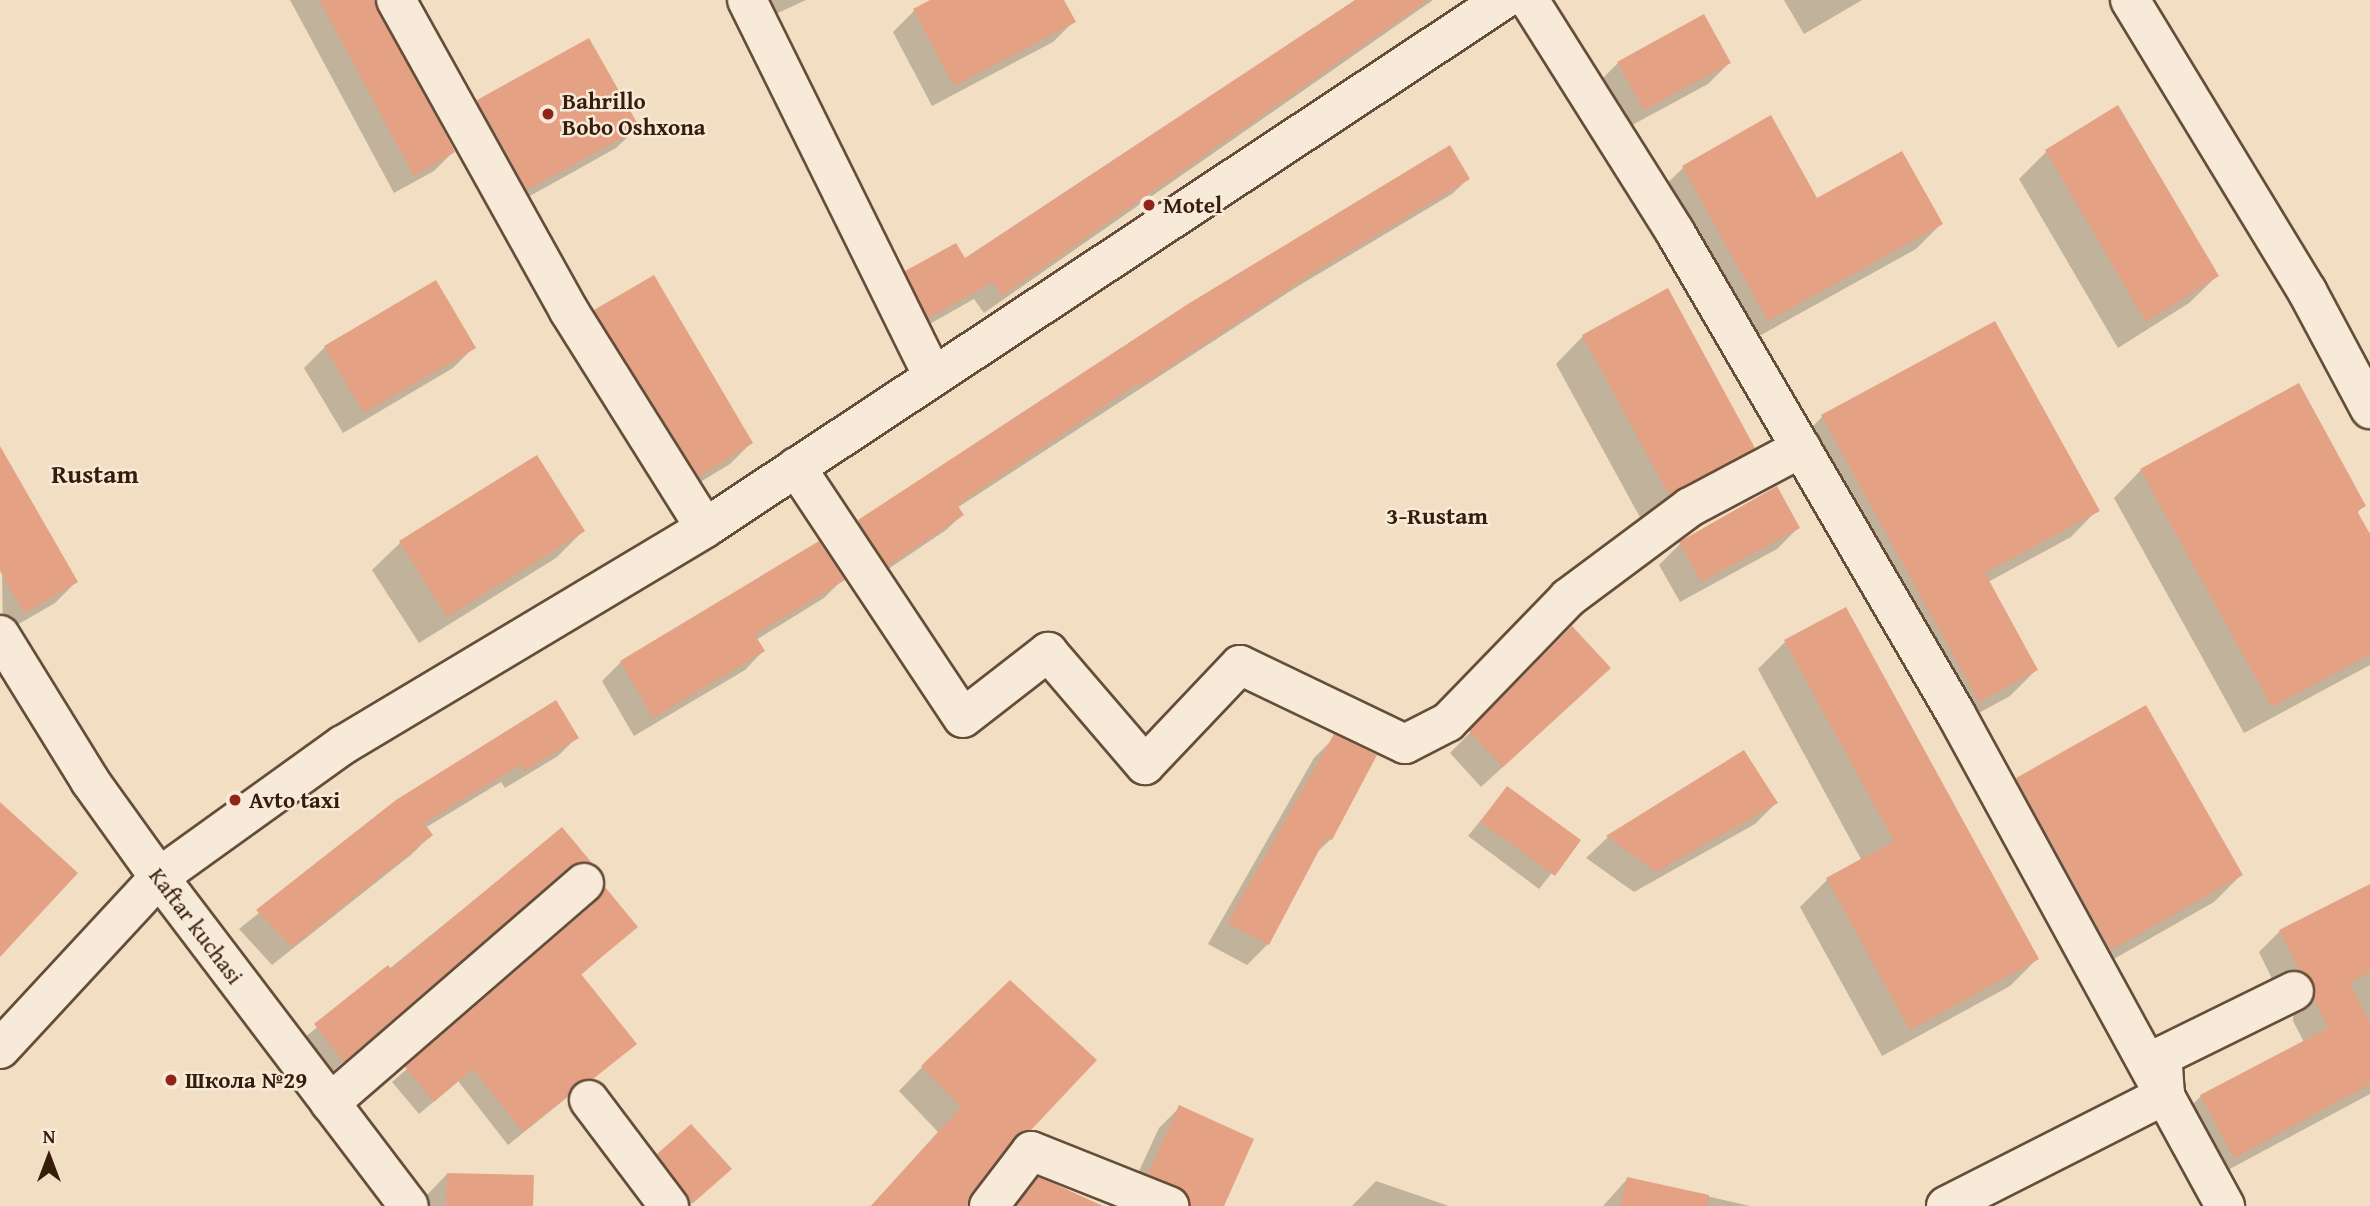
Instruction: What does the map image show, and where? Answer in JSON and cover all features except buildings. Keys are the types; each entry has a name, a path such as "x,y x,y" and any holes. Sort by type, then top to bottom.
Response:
{"street":[{"path":"396,0 569,311 705,528"},
{"path":"747,0 933,377"},
{"path":"0,1049 159,877 343,745 705,528 1503,0"},
{"path":"1529,0 1675,232 1956,714 2225,1206"},
{"path":"2130,0 2307,291 2370,409"},
{"path":"796,467 963,718 1048,652 1145,765 1240,665 1405,744 1448,722 1579,590 1690,508 1801,447"},
{"name":"Kaftar kuchasi","path":"0,635 90,781 159,877 409,1206"},
{"path":"330,1103 584,883"},
{"path":"2165,1095 2162,1056 2294,991"},
{"path":"1947,1206 2165,1095"},
{"path":"589,1100 669,1206"},
{"path":"989,1206 1031,1151 1170,1206"}],"place":[{"name":"Bahrillo Bobo Oshxona","path":"548,114"},
{"name":"Motel","path":"1149,205"},
{"name":"Avto taxi","path":"235,800"},
{"name":"Школа №29","path":"171,1080"}],"district":[{"name":"Rustam","path":"95,474"},
{"name":"3-Rustam","path":"1437,516"}]}
